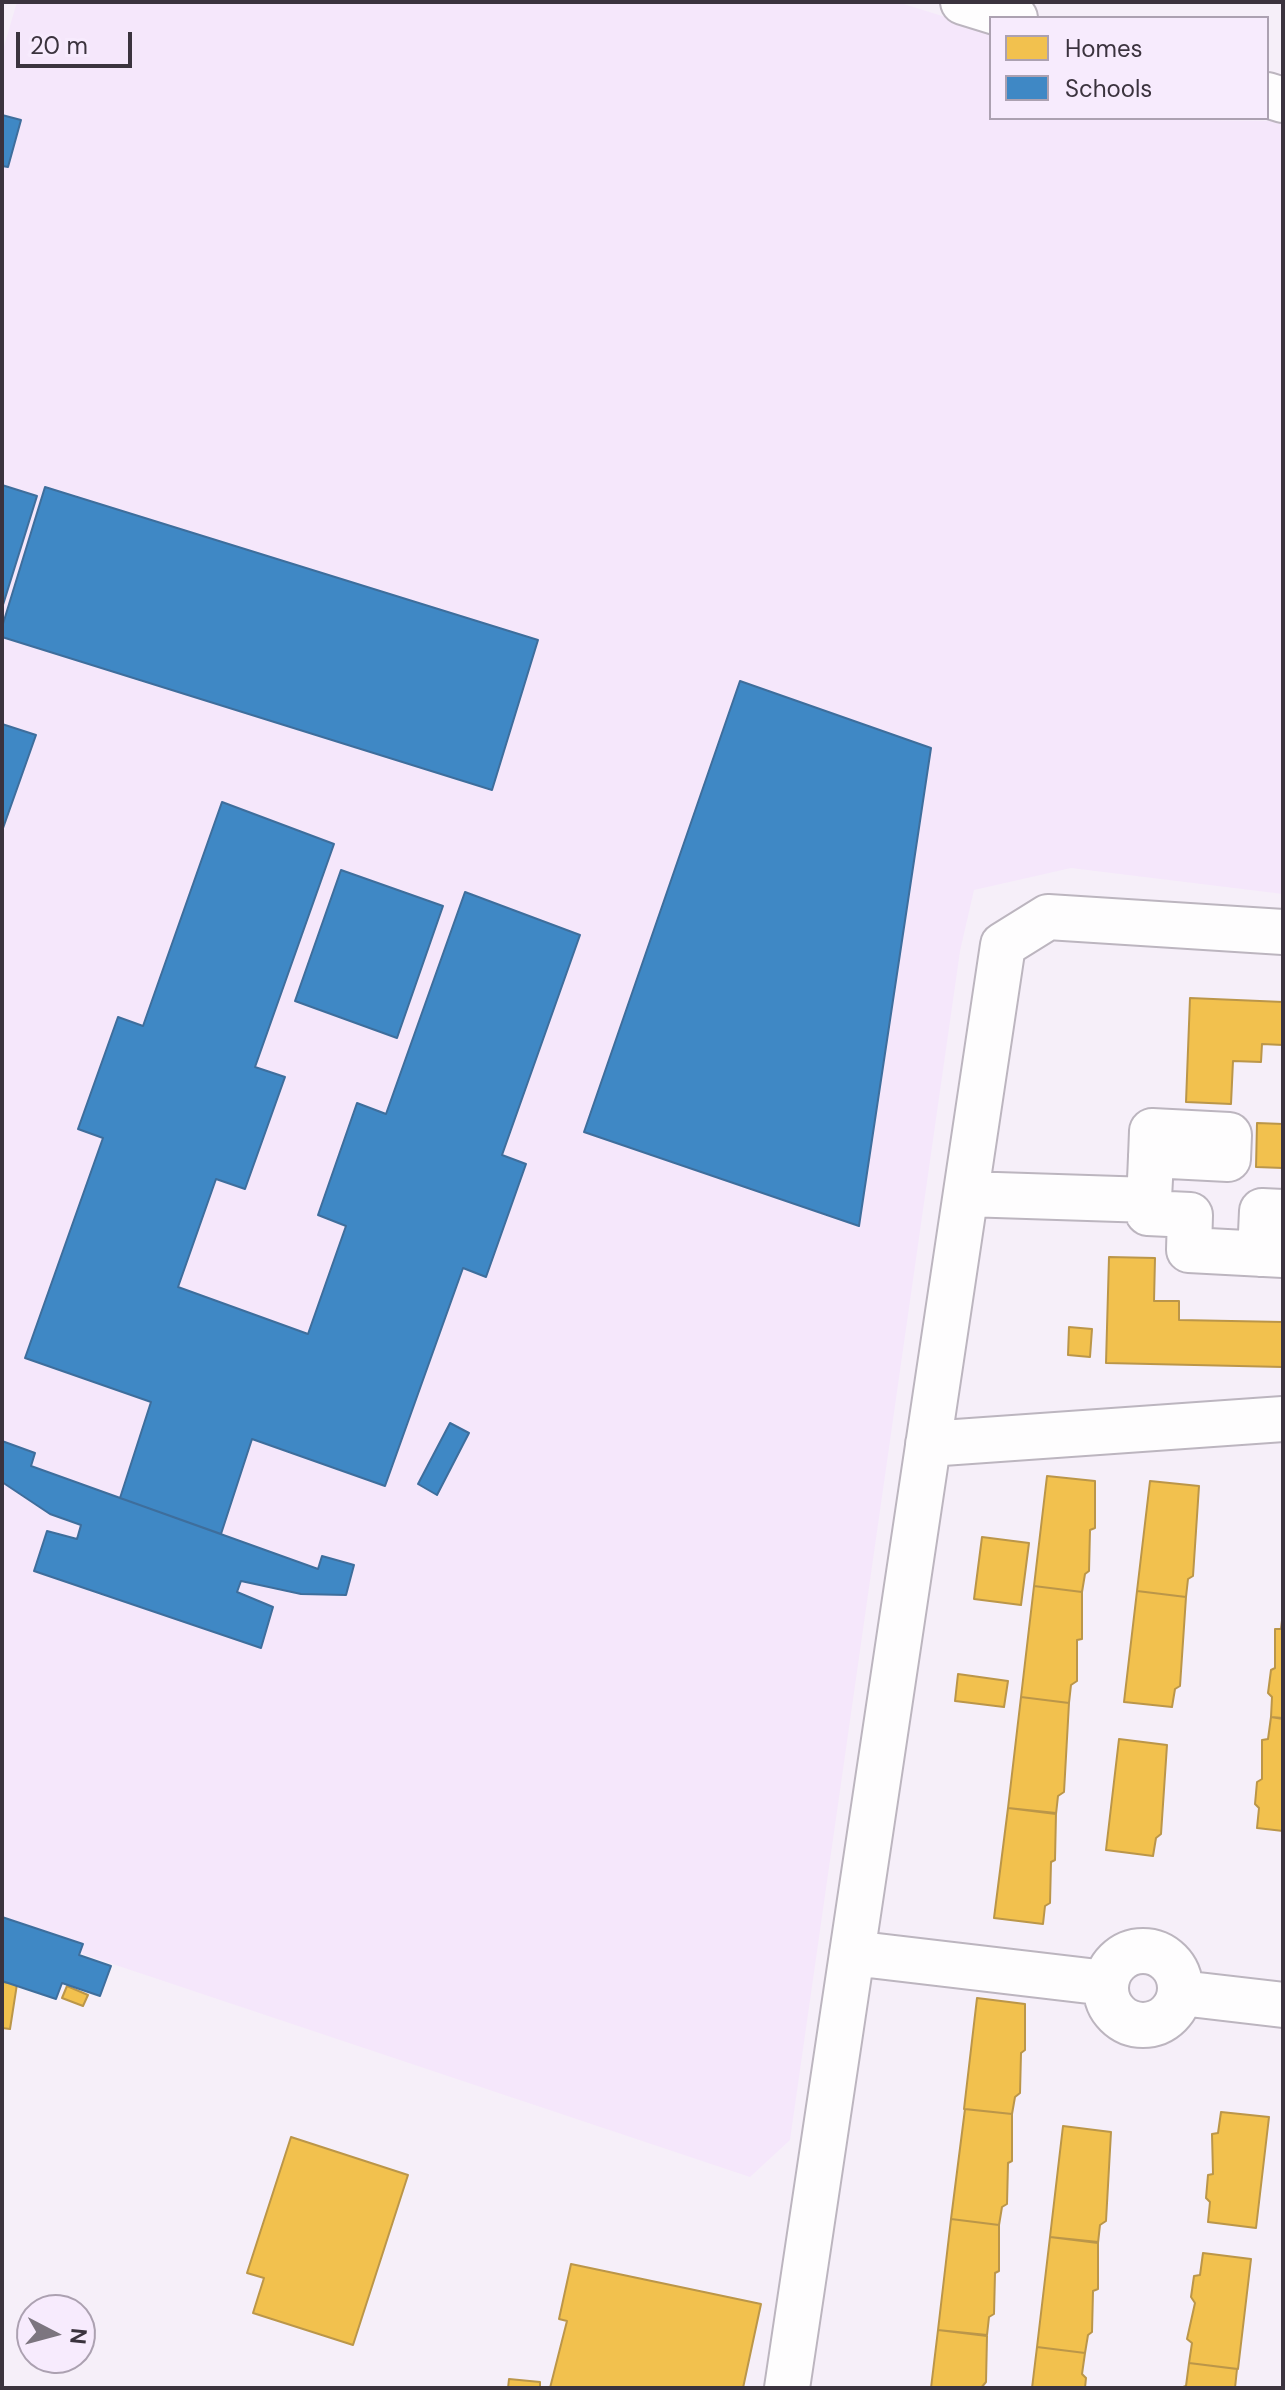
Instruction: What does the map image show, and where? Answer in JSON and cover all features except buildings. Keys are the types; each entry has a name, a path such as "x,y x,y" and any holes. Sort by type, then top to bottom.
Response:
{"street":[{"path":"963,2 1008,16"},
{"path":"787,2388 1003,945 1048,917 1283,932"},
{"path":"1151,1155 1148,1213 1190,1215 1189,1250 1271,1254 1262,1211 1283,1212"},
{"path":"966,1194 1149,1200"},
{"path":"928,1444 1283,1419"},
{"path":"852,1953 1106,1983 1107,2000 1116,2014 1130,2024 1147,2026 1163,2020 1175,2009 1181,1993 1283,2005"}],"shaded area":[{"path":"17,2 897,2 989,30 989,120 1283,121 1283,894 1071,868 974,890 960,951 790,2140 750,2177 2,1927 2,53"}]}
